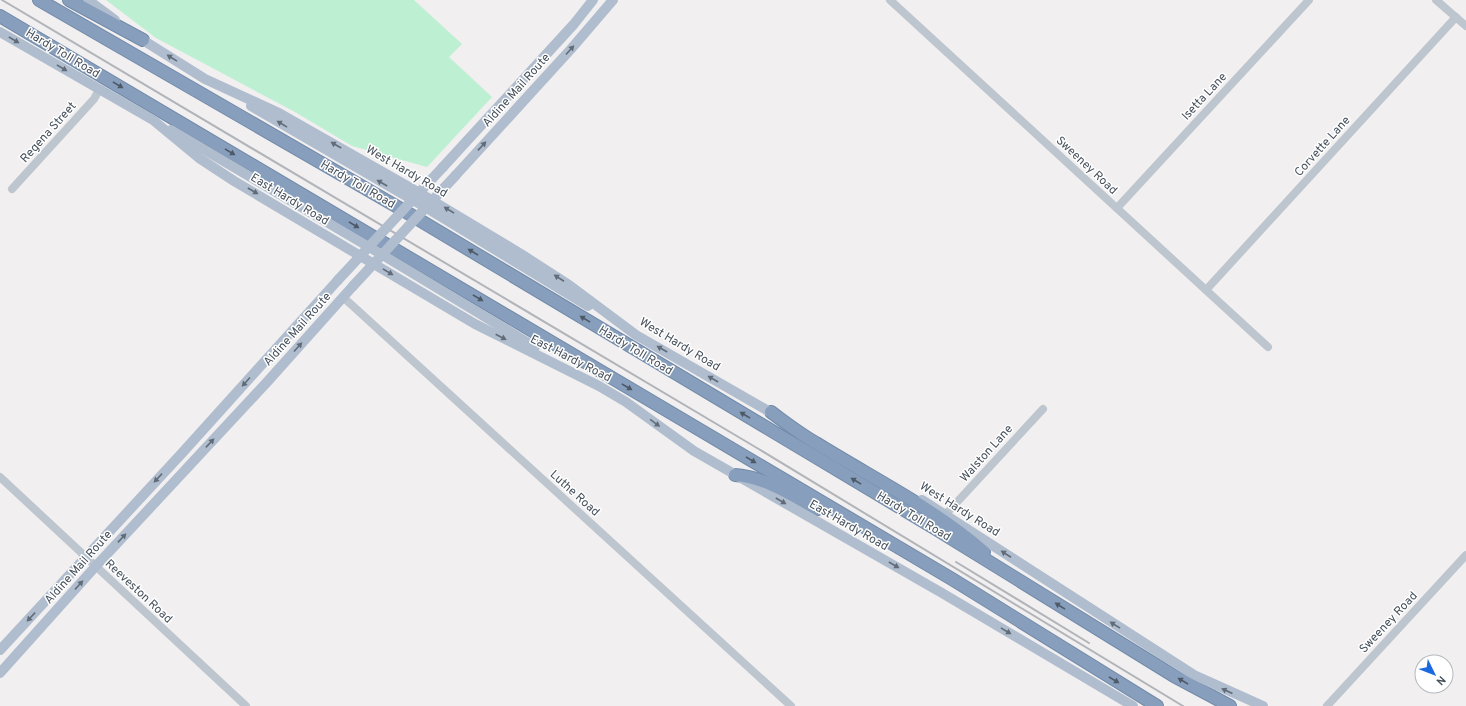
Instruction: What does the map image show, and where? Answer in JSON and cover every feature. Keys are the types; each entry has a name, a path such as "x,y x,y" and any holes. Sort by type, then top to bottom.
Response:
{"highway":[{"name":"Hardy Toll Road","path":"39,0 401,209 1009,574 1198,690 1230,706"},
{"path":"69,0 143,40"},
{"name":"Hardy Toll Road","path":"0,16 945,575 1090,667 1157,706"},
{"path":"771,412 815,443 897,490 969,539 1009,574"},
{"path":"735,474 747,476 778,488 820,510 972,601 1090,667"}],"main road":[{"name":"West Hardy Road","path":"88,0 143,40 205,79 279,113 418,192 521,254 569,285 636,335 946,514 1194,675 1263,706"},
{"name":"Aldine Mail Route","path":"1,650 183,452 338,280 443,168 574,24 592,0"},
{"path":"592,0 604,10"},
{"name":"Aldine Mail Route","path":"0,673 95,567 268,381 382,254 521,104 613,0"},
{"name":"East Hardy Road","path":"0,32 153,120 199,158 234,181 475,324 599,386 626,402 694,451 942,593 1133,706"},
{"path":"205,79 425,207 636,335"},
{"path":"508,95 521,104"},
{"path":"153,120 382,254 599,386"},
{"path":"256,370 268,381"},
{"path":"183,452 193,462"},
{"path":"1,650 12,659"}],"street":[{"name":"Sweeney Road","path":"890,0 1268,347"},
{"name":"Isetta Lane","path":"1117,208 1309,0"},
{"path":"1436,0 1466,26"},
{"name":"Corvette Lane","path":"1206,290 1456,17"},
{"name":"Regena Street","path":"12,189 94,98 99,90"},
{"name":"Luthe Road","path":"343,297 791,706"},
{"name":"Walston Lane","path":"946,514 1043,409"},
{"name":"Reeveston Road","path":"0,477 246,706"},
{"name":"Sweeney Road","path":"1327,706 1466,554"}],"green space":[{"path":"106,0 414,0 462,44 449,57 492,97 427,167 352,146 295,112 156,38"}],"railway":[{"path":"2,0 757,448 1183,706"},
{"path":"956,562 1089,643"}]}
